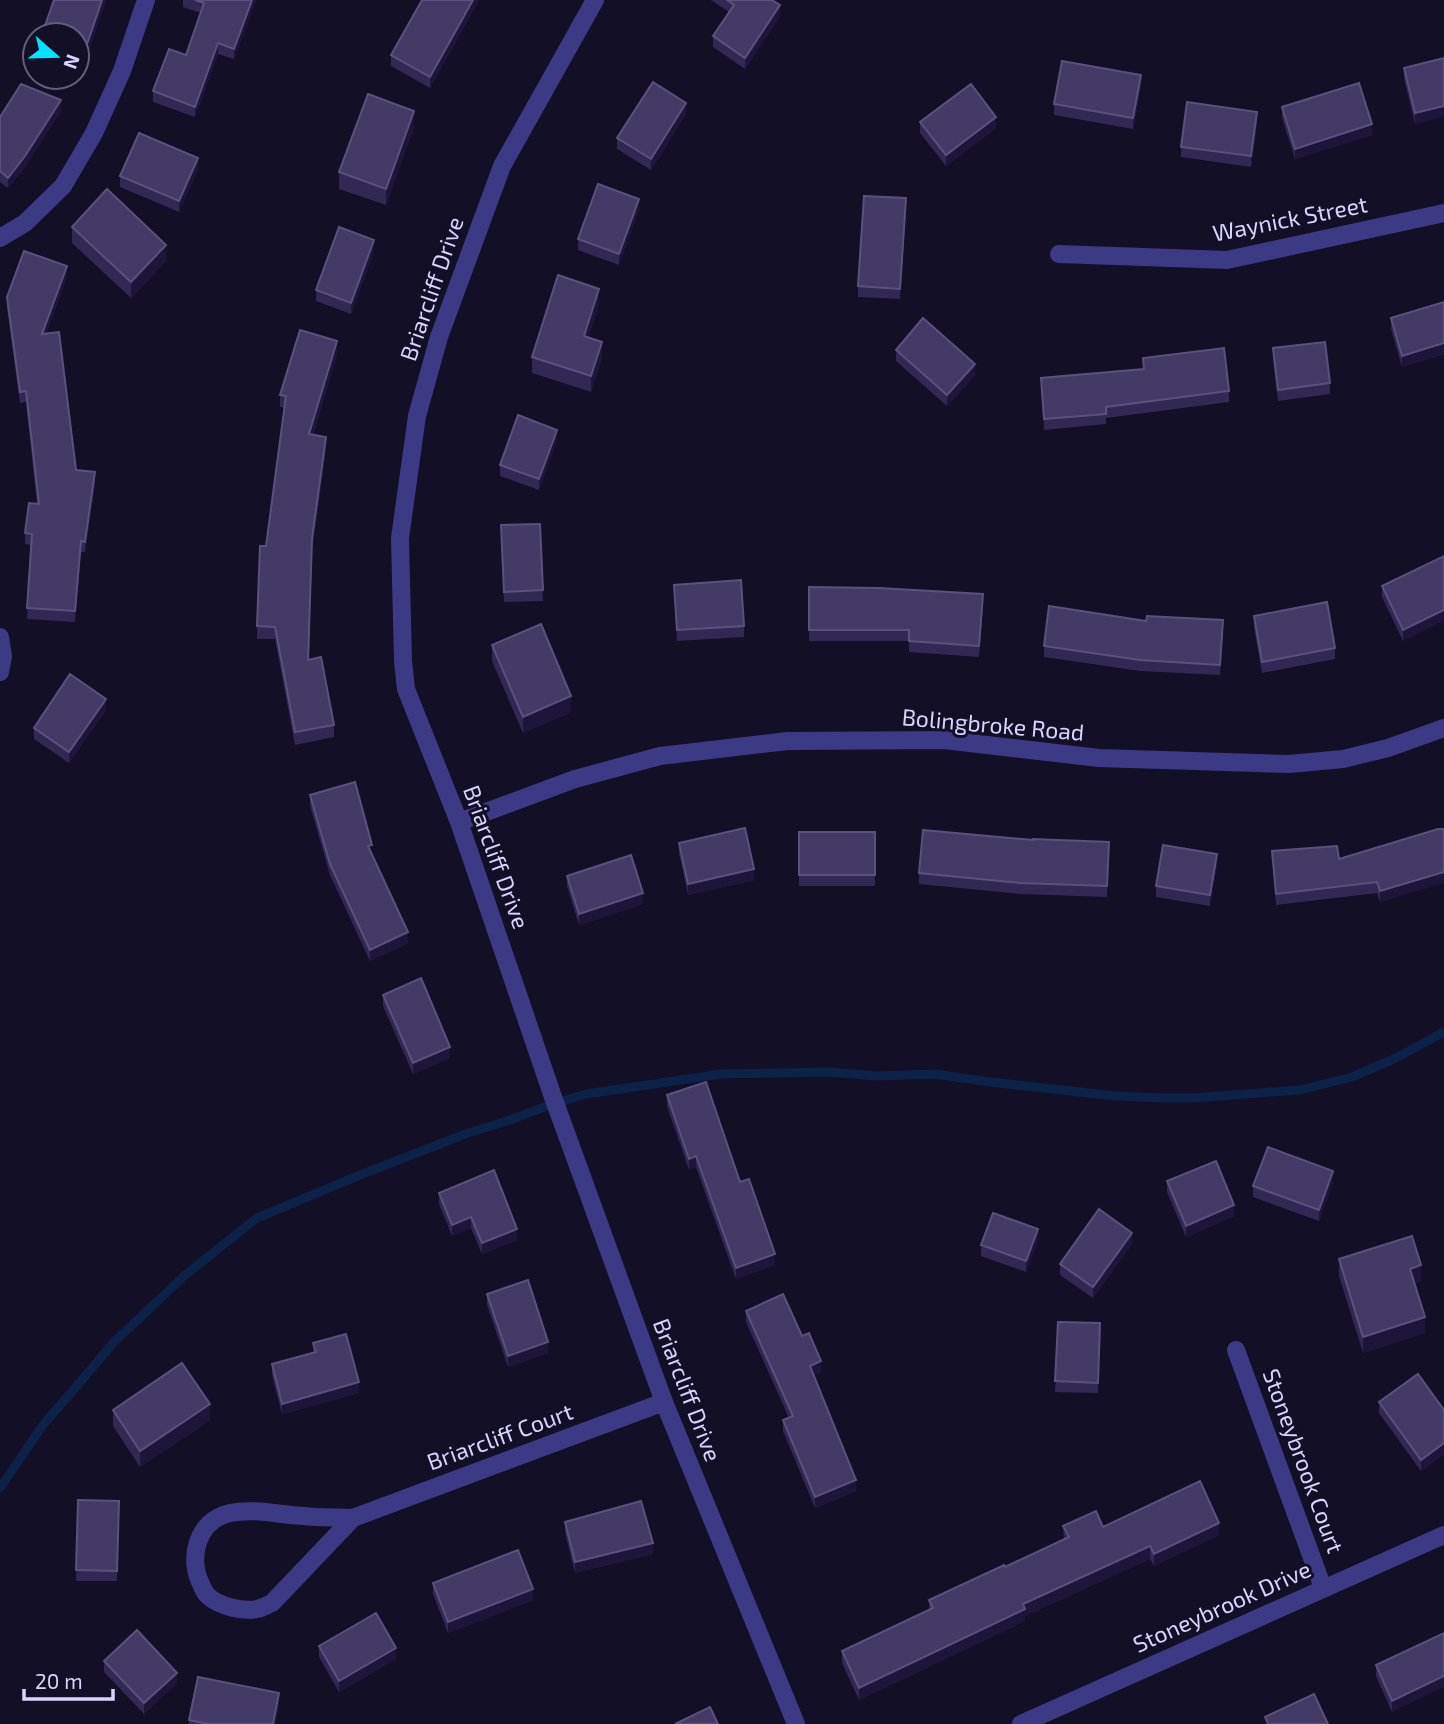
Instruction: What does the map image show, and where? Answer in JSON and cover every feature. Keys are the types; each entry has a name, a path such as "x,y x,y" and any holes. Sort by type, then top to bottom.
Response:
{"street":[{"path":"0,238 25,223 63,186 94,133 122,71 146,0"},
{"name":"Briarcliff Drive","path":"595,0 502,166 439,337 417,416 400,538 406,689 460,822 553,1097 664,1402 796,1724"},
{"name":"Waynick Street","path":"1059,254 1227,260 1444,213"},
{"path":"0,637 3,656 0,672"},
{"name":"Bolingbroke Road","path":"460,822 575,779 660,756 788,741 944,740 1099,758 1289,764 1343,759 1421,738 1444,728"},
{"name":"Stoneybrook Court","path":"1236,1350 1323,1588"},
{"name":"Briarcliff Court","path":"352,1517 272,1603 258,1609 240,1609 222,1604 206,1595 196,1576 195,1555 199,1536 210,1523 228,1513 252,1511 306,1517 352,1517 664,1402"},
{"name":"Stoneybrook Drive","path":"1021,1724 1444,1535"}],"building":[{"path":"54,0 102,0 91,32 91,21 47,21"},
{"path":"195,0 252,0 234,49 218,43 195,107 153,91 169,49 186,55 204,3"},
{"path":"422,0 473,0 430,77 391,55"},
{"path":"727,0 772,0 780,5 745,58 713,36 734,5"},
{"path":"1444,58 1444,106 1415,113 1404,68"},
{"path":"1062,61 1141,75 1133,118 1054,104"},
{"path":"653,82 686,103 651,159 617,138"},
{"path":"1359,83 1372,124 1295,149 1282,107"},
{"path":"21,84 21,91 38,91 61,100 8,178 0,171 0,117"},
{"path":"971,84 996,117 946,155 920,122"},
{"path":"368,94 414,111 386,189 339,172"},
{"path":"1187,102 1257,112 1251,156 1181,147"},
{"path":"139,133 198,158 179,201 120,176"},
{"path":"598,184 639,199 619,254 578,239"},
{"path":"107,189 166,245 131,282 72,227"},
{"path":"864,196 906,198 900,289 858,286"},
{"path":"339,227 374,240 351,303 316,290"},
{"path":"24,251 67,266 42,334 59,332 76,470 95,472 85,542 81,541 75,611 27,608 32,534 25,533 29,503 39,504 26,391 20,392 7,297"},
{"path":"558,275 599,289 584,336 602,342 591,376 532,357"},
{"path":"1444,302 1444,343 1402,356 1391,318"},
{"path":"923,318 975,364 947,395 896,350"},
{"path":"300,330 337,341 309,434 326,437 312,539 308,660 321,657 334,725 295,732 275,627 257,626 260,546 266,546 286,396 280,395"},
{"path":"1325,342 1330,383 1278,390 1273,348"},
{"path":"1224,348 1229,391 1106,407 1106,414 1044,419 1041,378 1144,369 1143,358"},
{"path":"518,415 557,430 539,479 500,465"},
{"path":"540,524 543,590 504,592 501,525"},
{"path":"1444,556 1444,610 1403,630 1382,586"},
{"path":"741,580 744,626 677,630 674,585"},
{"path":"809,587 983,594 979,646 909,641 909,630 809,630"},
{"path":"1327,602 1335,648 1262,662 1254,616"},
{"path":"1049,606 1146,621 1147,616 1223,620 1220,665 1140,660 1044,646"},
{"path":"541,624 571,696 523,717 492,645"},
{"path":"70,674 106,699 69,752 34,728"},
{"path":"355,782 372,845 368,846 408,932 370,950 330,864 310,795"},
{"path":"745,828 754,869 688,884 679,843"},
{"path":"1444,829 1444,872 1380,891 1377,882 1276,894 1272,851 1337,846 1339,859"},
{"path":"923,830 1033,840 1109,842 1107,886 1020,883 919,873"},
{"path":"799,832 875,832 875,875 799,875"},
{"path":"1163,845 1217,854 1210,895 1156,886"},
{"path":"631,855 643,893 579,914 567,876"},
{"path":"421,978 450,1047 413,1063 383,995"},
{"path":"706,1082 740,1182 749,1179 775,1254 736,1268 696,1156 689,1159 667,1095"},
{"path":"1268,1147 1333,1171 1319,1210 1253,1186"},
{"path":"1216,1161 1234,1205 1186,1226 1167,1181"},
{"path":"494,1170 517,1229 482,1243 471,1217 452,1225 439,1193"},
{"path":"1099,1209 1132,1233 1093,1287 1060,1264"},
{"path":"993,1213 1038,1229 1026,1261 981,1245"},
{"path":"1412,1236 1421,1265 1410,1269 1425,1317 1363,1337 1339,1259"},
{"path":"528,1280 548,1342 508,1356 487,1294"},
{"path":"783,1294 802,1336 809,1333 821,1361 810,1366 856,1480 815,1497 783,1420 793,1416 746,1311"},
{"path":"1058,1322 1100,1323 1098,1383 1055,1381"},
{"path":"346,1334 359,1382 282,1404 272,1364 316,1352 313,1343"},
{"path":"182,1363 210,1404 140,1451 113,1410"},
{"path":"1418,1374 1444,1410 1444,1443 1421,1460 1379,1402"},
{"path":"1200,1481 1219,1523 1154,1554 1150,1546 1023,1604 1025,1609 859,1688 842,1651 933,1608 929,1600 1069,1537 1063,1526 1096,1511 1103,1527"},
{"path":"78,1500 119,1501 117,1571 76,1570"},
{"path":"641,1501 653,1543 575,1562 565,1522"},
{"path":"518,1550 533,1589 448,1622 433,1583"},
{"path":"376,1613 396,1648 339,1681 319,1646"},
{"path":"137,1630 177,1673 144,1703 104,1661"},
{"path":"1444,1633 1444,1676 1392,1701 1376,1665"},
{"path":"198,1677 279,1693 273,1724 208,1724 189,1720"},
{"path":"1314,1694 1328,1724 1268,1724 1265,1717"},
{"path":"710,1707 718,1724 675,1724"}],"waterway":[{"path":"0,1488 43,1425 113,1343 184,1276 257,1218 468,1133 547,1106 586,1094 721,1074 935,1074 1116,1096 1161,1098 1300,1090 1352,1077 1396,1058 1444,1032"}]}
